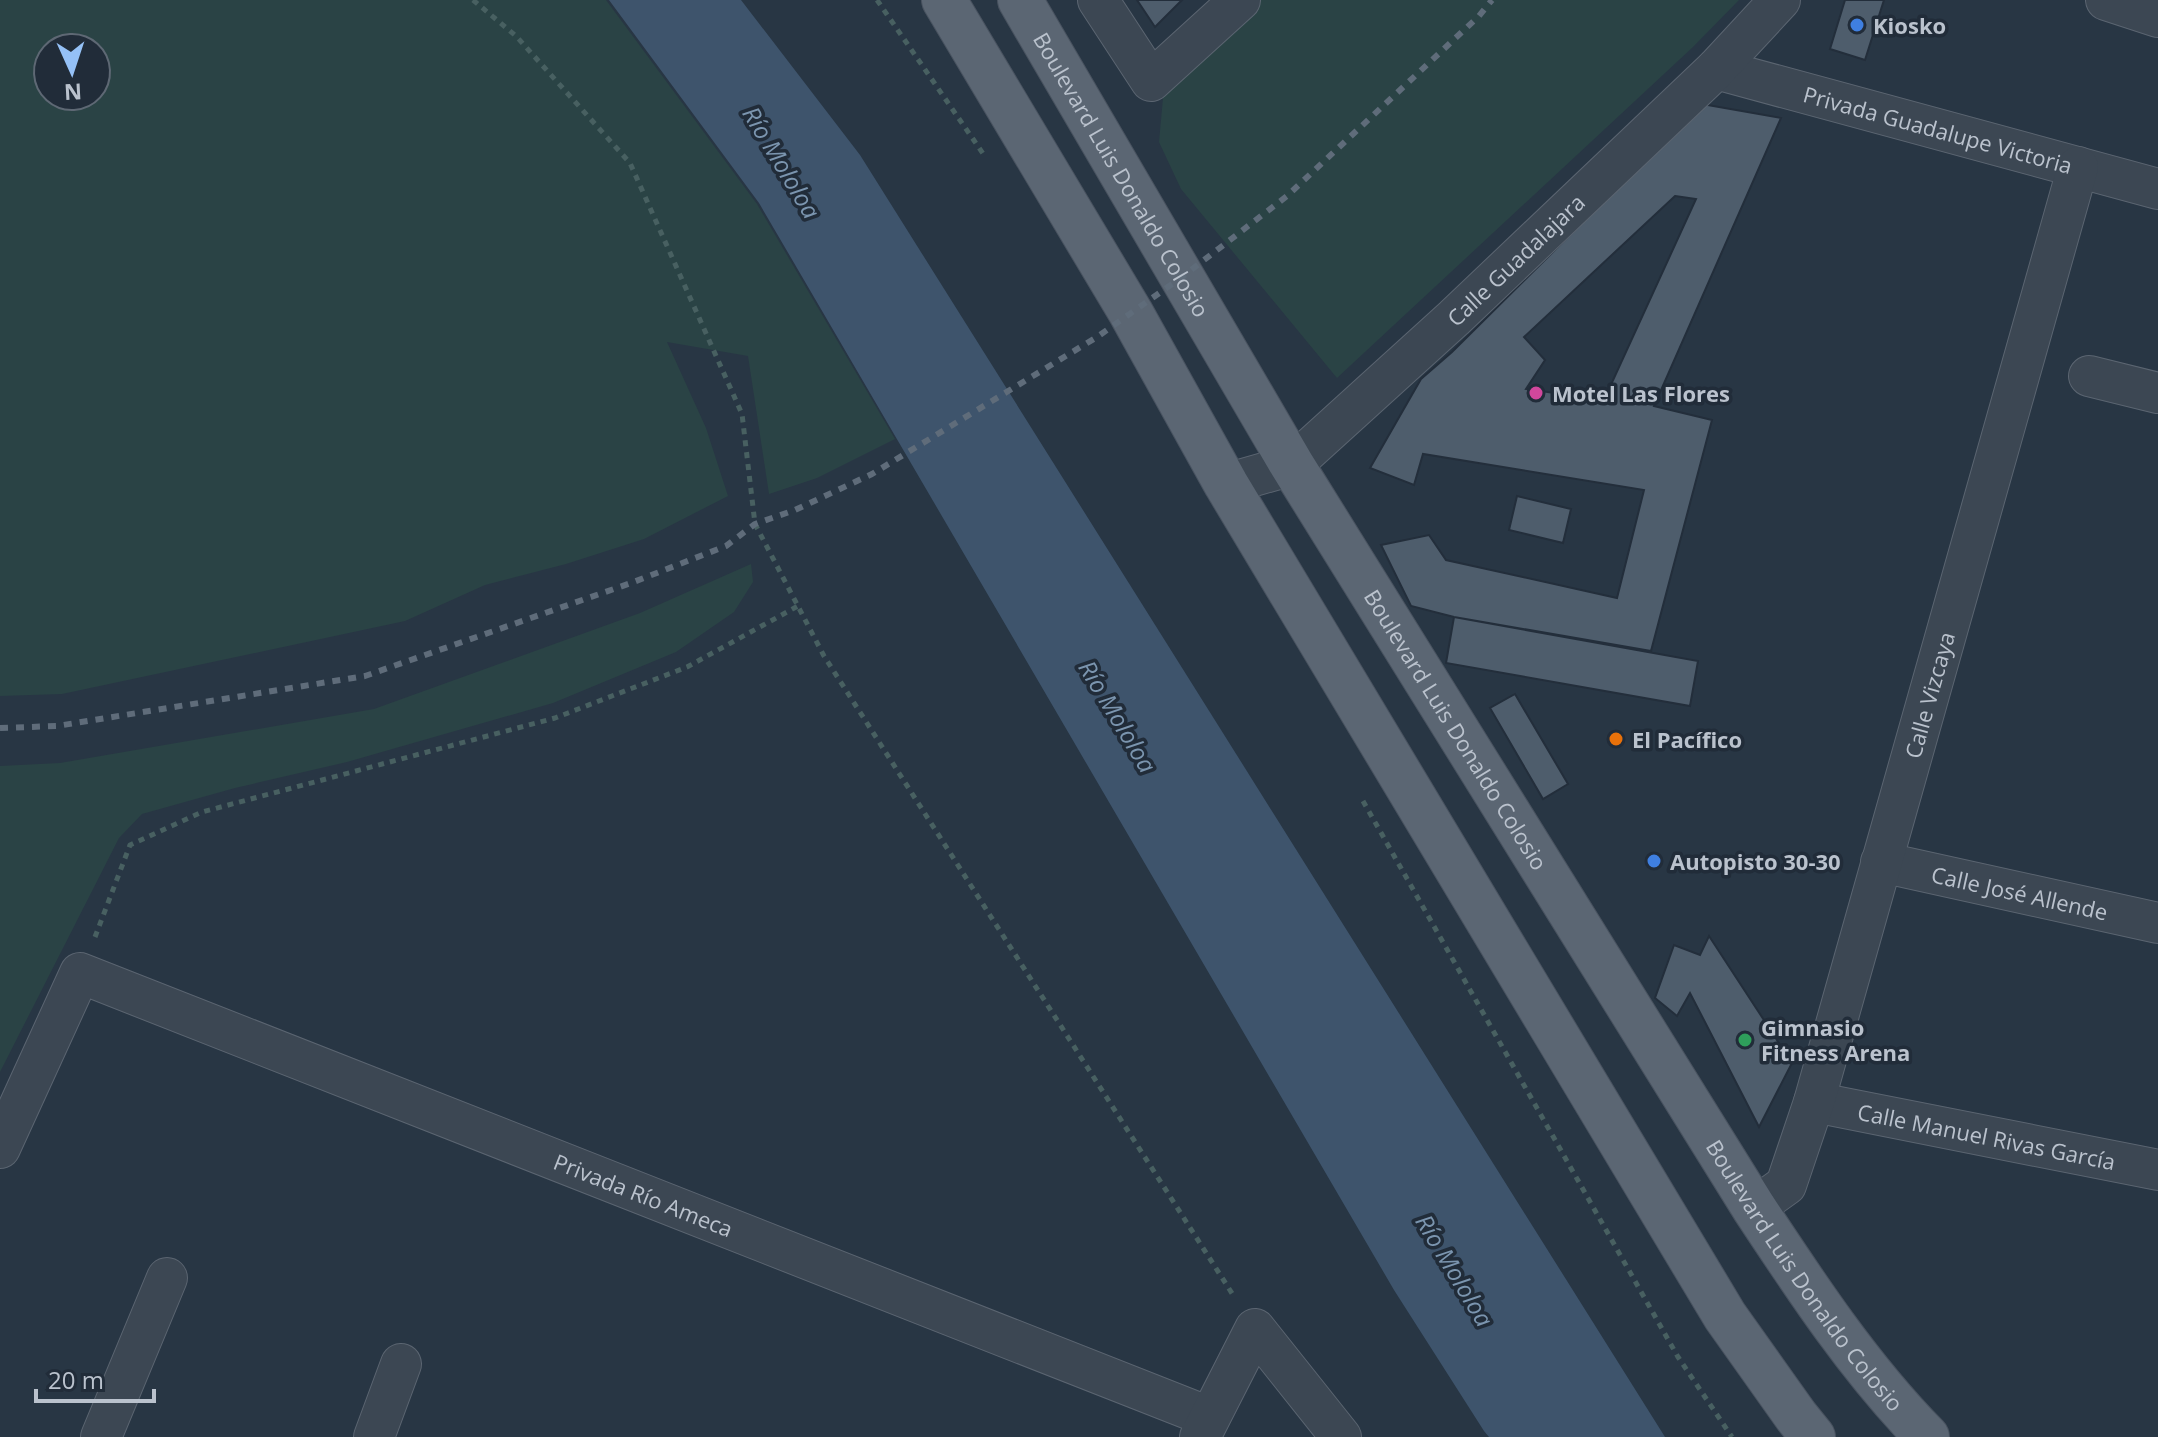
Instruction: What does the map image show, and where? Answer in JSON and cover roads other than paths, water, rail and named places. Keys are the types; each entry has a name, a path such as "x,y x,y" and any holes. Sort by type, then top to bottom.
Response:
{"main road":[{"path":"944,0 1131,313 1226,484 1725,1316 1813,1437"},
{"name":"Boulevard Luis Donaldo Colosio","path":"1020,0 1292,465 1754,1208 1798,1276 1865,1365 1927,1437"}],"street":[{"path":"1098,0 1151,81 1240,0"},
{"name":"Calle Guadalajara","path":"1226,484 1292,465 1454,318 1716,69 1780,0"},
{"path":"2106,0 2158,17"},
{"name":"Privada Guadalupe Victoria","path":"1716,69 2158,189"},
{"name":"Calle Vizcaya","path":"1754,1208 1786,1185 1814,1102 2078,167"},
{"path":"2089,376 2158,393"},
{"name":"Calle José Allende","path":"1881,862 2158,923"},
{"name":"Privada Río Ameca","path":"0,1148 80,973 1204,1427"},
{"name":"Calle Manuel Rivas García","path":"1814,1102 2158,1170"},
{"path":"101,1437 167,1278"},
{"path":"1204,1427 1255,1329 1341,1437"},
{"path":"374,1437 401,1364"}],"water":[{"name":"Río Mololoa","path":"609,0 741,0 860,155 1665,1437 1489,1437 1484,1431 1394,1290 759,203"}],"railway":[{"path":"0,728 57,726 365,676 631,583 726,546 755,524 795,510 872,474 1097,337 1182,277 1287,196 1479,16 1492,0"}],"place":[{"name":"Kiosko","path":"1857,25"},
{"name":"Motel Las Flores","path":"1536,393"},
{"name":"El Pacífico","path":"1616,739"},
{"name":"Autopisto 30-30","path":"1654,861"},
{"name":"Gimnasio Fitness Arena","path":"1745,1040"}]}
